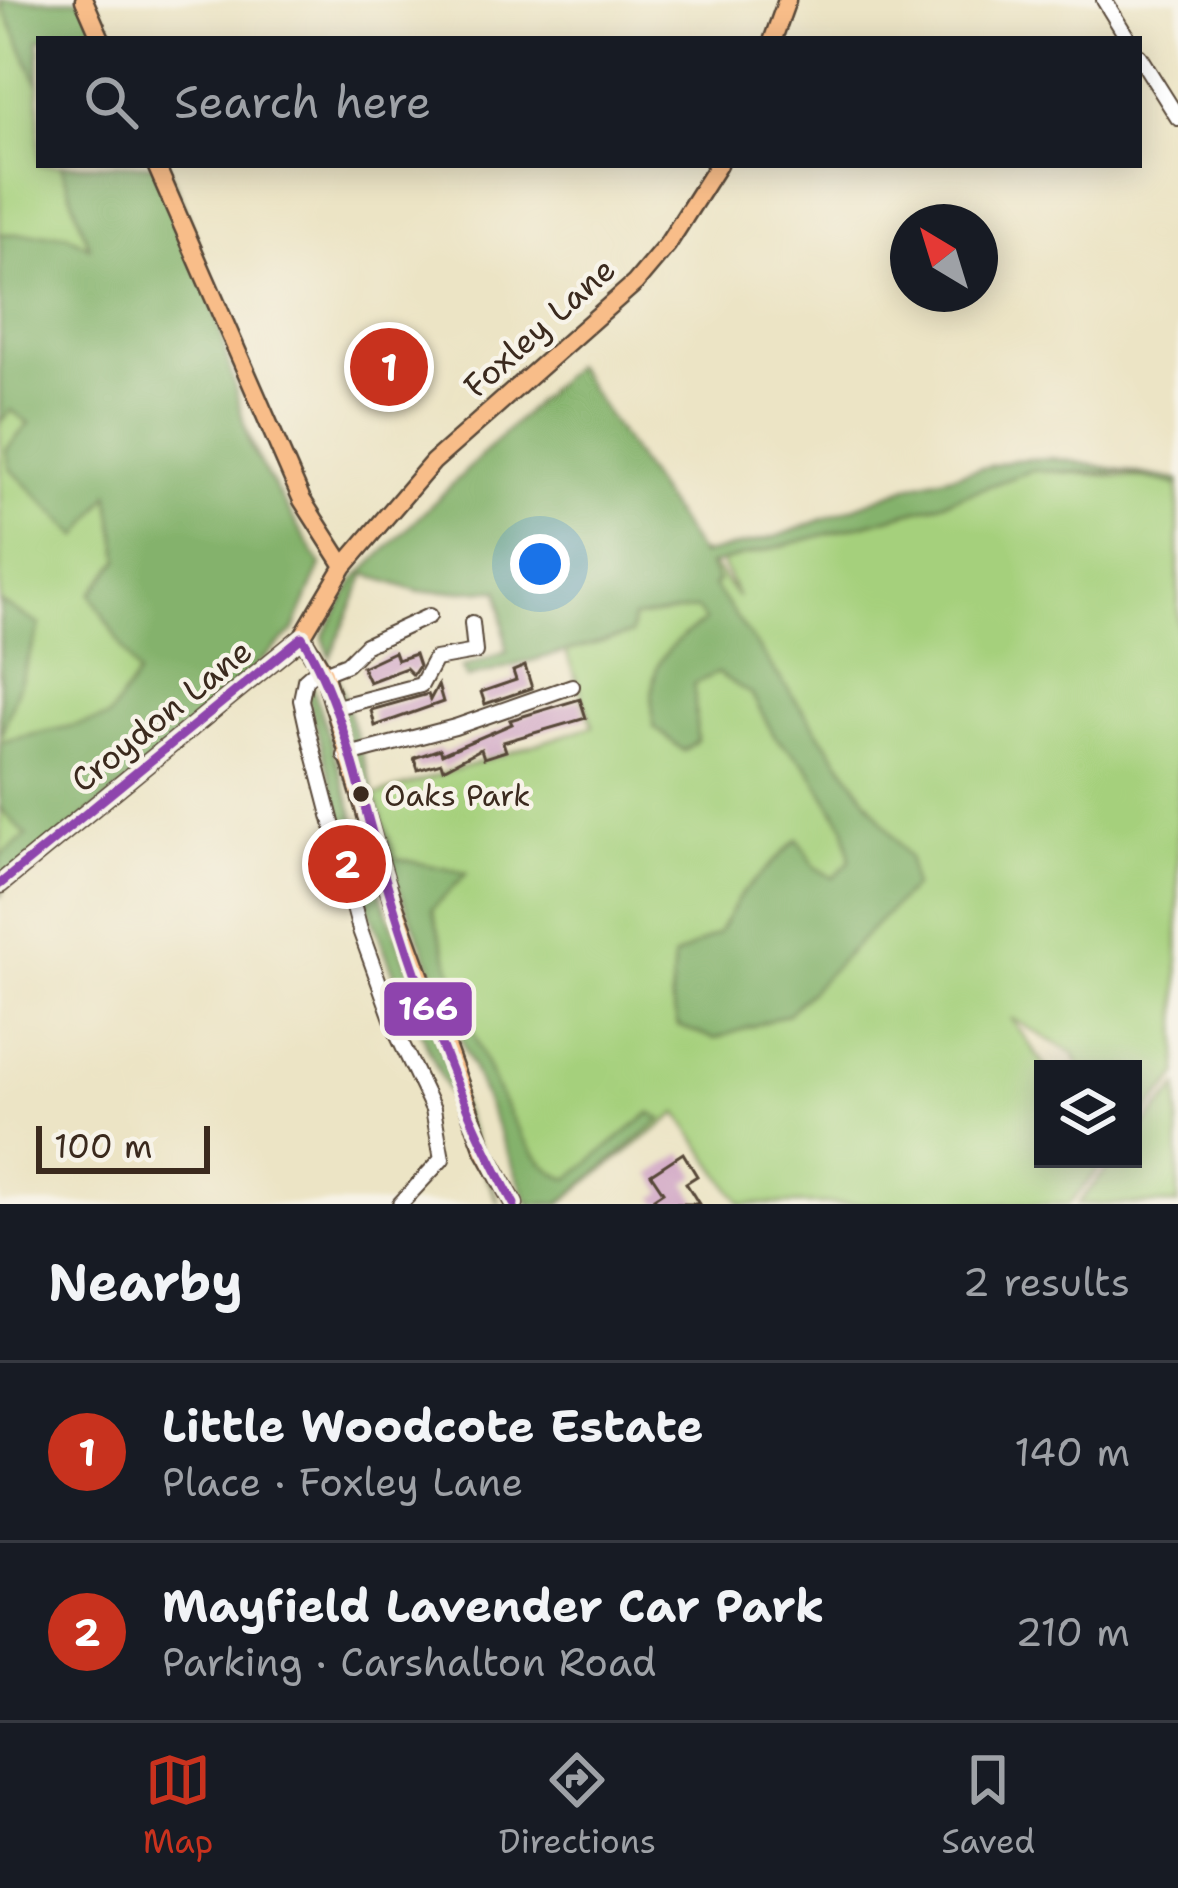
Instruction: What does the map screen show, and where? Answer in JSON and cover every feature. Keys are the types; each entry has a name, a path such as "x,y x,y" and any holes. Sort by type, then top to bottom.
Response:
{"main road":[{"path":"84,0 100,36"},
{"path":"774,36 787,0"},
{"path":"157,168 302,500 344,566"},
{"name":"Foxley Lane","path":"302,637 344,566 433,462 571,345 635,283 667,245 716,168"},
{"path":"302,637 323,670 345,756 484,1150 514,1204"},
{"name":"Croydon Lane","path":"3,875 302,637"}],"street":[{"path":"1104,0 1127,36"},
{"path":"1142,61 1178,118"},
{"path":"400,1204 442,1159 442,1144 360,930 307,727 304,680 347,664 366,645 429,616"},
{"path":"333,708 421,685 435,659 475,652 472,623"},
{"path":"345,756 455,727 572,686"}],"green space":[{"path":"0,0 36,36 36,168 142,168 307,582 293,631 143,770 0,884"},
{"path":"0,0 95,0 113,36 36,36 36,79"},
{"path":"62,168 168,168 196,237 250,447 321,565 293,631 143,770 9,877 0,897 0,856 27,836 0,808 0,742 108,718 138,675 91,594 120,559 109,494 79,537 10,468 6,450 29,423 11,410 0,422 0,234 66,234 89,247"},
{"path":"574,365 701,555 779,536 916,484 1015,460 1052,458 1178,480 1178,485 1125,473 1033,470 933,506 709,565 718,582 713,585 909,858 913,887 788,1014 715,1039 678,1026 671,999 674,957 718,933 741,894 798,839 815,867 833,878 850,861 845,828 807,766 775,737 752,695 717,673 694,684 697,740 684,751 654,727 653,690 659,664 676,643 705,621 697,609 633,618 631,634 467,678 462,668 507,652 499,590 419,592 366,574 330,657 323,637 355,580"},
{"path":"1033,470 1178,481 1178,1075 1142,1117 1142,1060 1077,1060 1011,1018 1041,1060 1034,1060 1034,1168 1099,1168 1069,1204 741,1204 678,1113 559,1204 537,1204 395,858 364,799 593,726 565,649 467,678 462,668 507,652 499,589 703,552 738,598 721,562 933,506"},
{"path":"0,602 40,625 0,738"},
{"path":"337,676 395,858 467,873 432,909 485,1061 525,1140 547,1167 569,1179 650,1113 662,1119 559,1204 529,1204 524,1193 394,876 328,677"},
{"path":"303,681 311,682 374,877 499,1204 365,899"},
{"path":"1178,1087 1178,1204 1078,1204 1108,1168 1142,1168 1142,1129"}],"building":[{"path":"394,652 397,660 415,654 419,666 413,675 406,668 369,682 362,667"},
{"path":"525,666 532,688 485,704 481,692 516,680 513,671"},
{"path":"438,685 443,702 375,726 371,710 428,694 430,700"},
{"path":"580,699 586,718 503,742 506,751 484,758 481,749 443,769 441,763 418,770 414,758 440,749 442,754 512,724 510,720"},
{"path":"683,1153 697,1176 686,1183 699,1204 658,1204 654,1198 663,1192 651,1174"}],"transit line":[{"name":"166","path":"302,637 340,721 395,912 440,1041 514,1204"},
{"name":"166","path":"0,884 302,637"}],"place":[{"name":"Little Woodcote Estate","path":"389,367"},
{"name":"Oaks Park","path":"361,794"},
{"name":"Mayfield Lavender Car Park","path":"347,864"}]}
